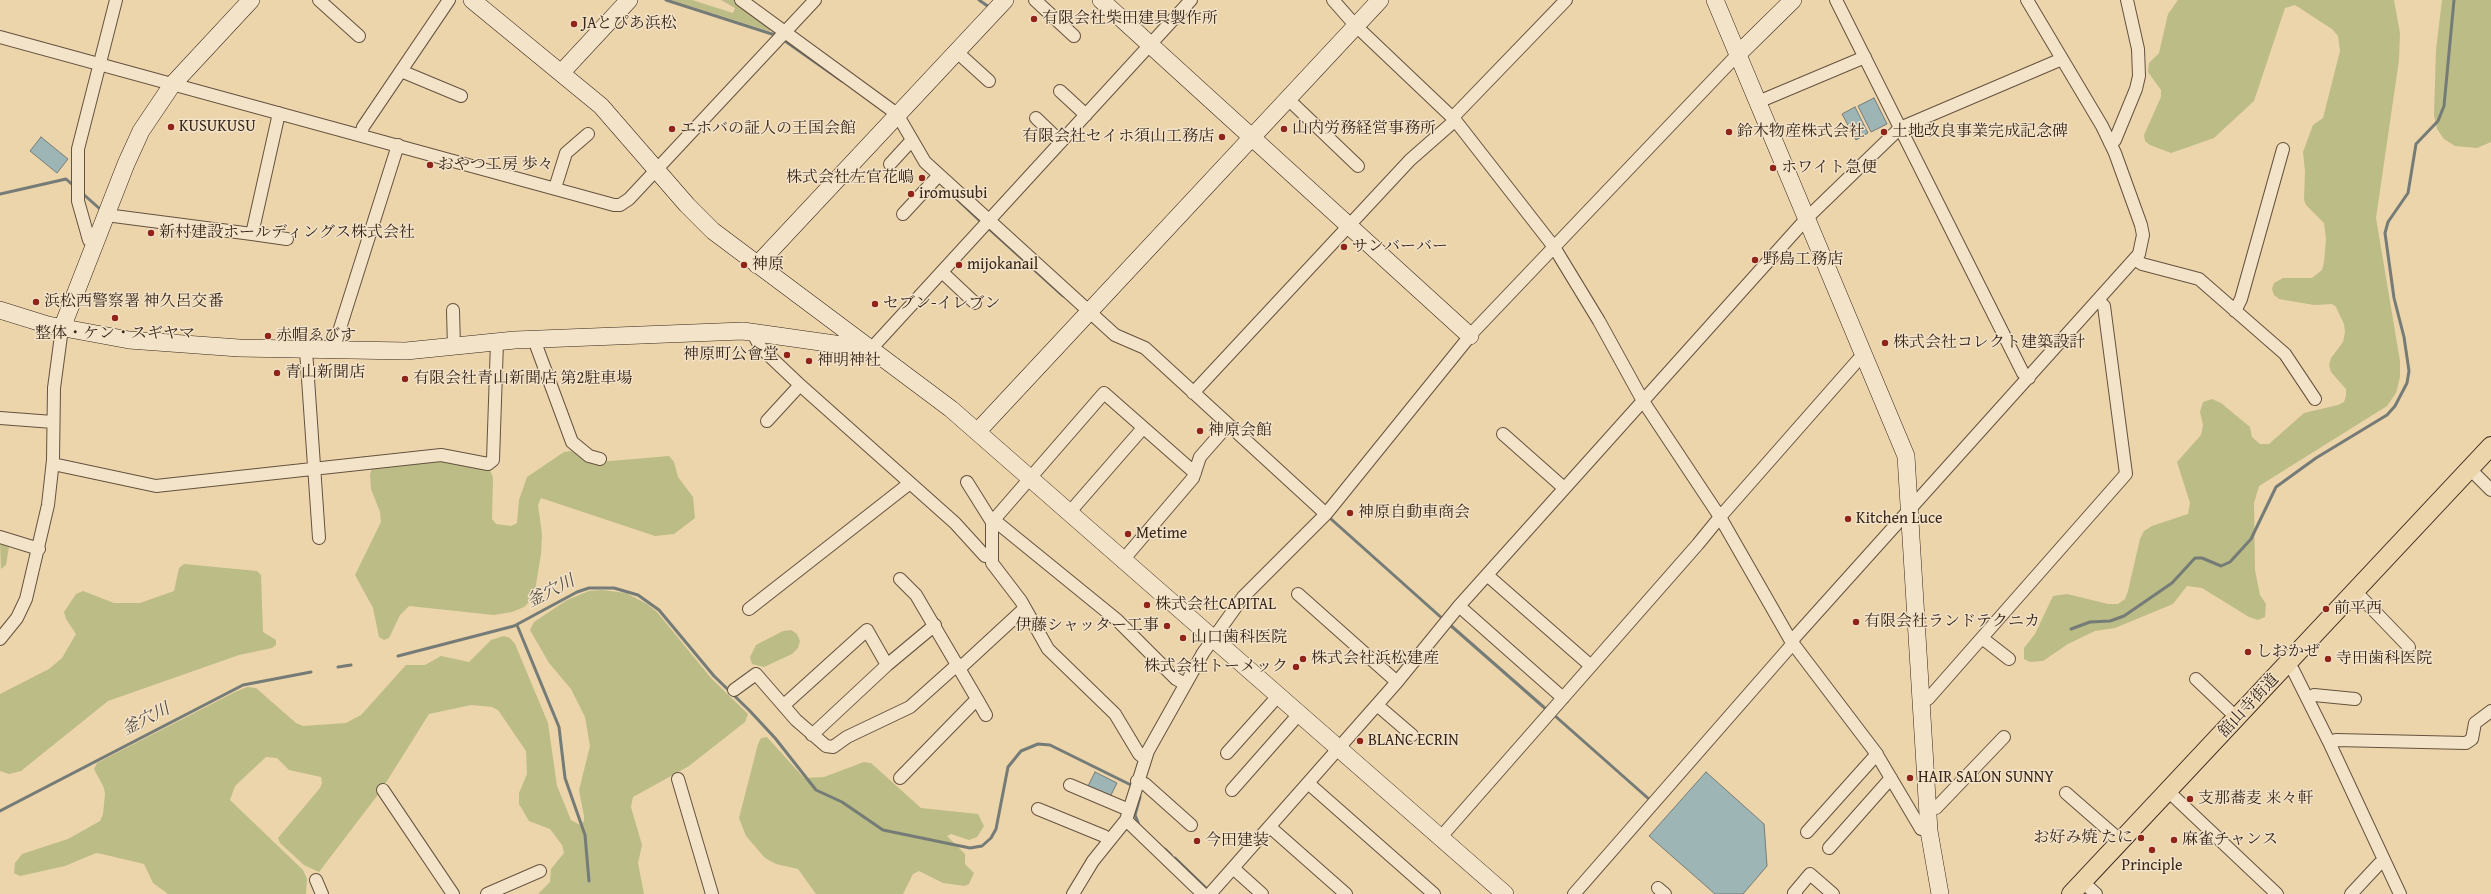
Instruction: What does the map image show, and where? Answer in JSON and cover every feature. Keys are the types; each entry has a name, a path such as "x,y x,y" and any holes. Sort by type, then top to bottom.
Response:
{"main road":[{"name":"舘山寺街道","path":"2077,888 2288,665 2491,446"}],"street":[{"path":"95,243 89,240 78,201 77,166 82,132 116,0"},
{"path":"0,640 17,618 26,599 39,549 48,505 52,464 55,374 62,328 95,243 136,142 172,85 251,0"},
{"path":"319,0 360,36"},
{"path":"361,135 364,127 449,0"},
{"path":"472,0 611,116 704,223 757,265 943,403 1505,894"},
{"path":"561,73 629,0"},
{"path":"741,0 784,33 897,114 925,162 1115,335 1145,348 1326,514"},
{"path":"0,37 172,85 620,205 629,199 815,0"},
{"path":"757,265 1005,0"},
{"path":"1035,0 1074,36"},
{"path":"1102,0 1470,336"},
{"path":"871,349 1191,0"},
{"path":"1333,0 1355,25 1453,119 1554,247 1599,321 1643,401 1720,517 1792,643 1877,754 1921,829 1929,828"},
{"path":"977,432 1252,138 1355,25 1380,0"},
{"path":"1193,393 1410,160 1451,124 1453,119 1566,0"},
{"path":"1715,0 1906,456 1911,507 1929,828 1940,894"},
{"path":"1073,894 1086,870 1128,815 1144,758 1185,684 1213,639 1243,597 1326,514 1470,336 1738,54 1793,0"},
{"path":"1836,0 2023,373 2029,378"},
{"path":"1574,894 1911,507 2136,260 2143,245 2143,235 2110,142 2027,0"},
{"path":"2110,142 2115,140 2136,89 2139,76 2138,49 2127,0"},
{"path":"957,52 989,81"},
{"path":"1758,102 1865,56"},
{"path":"1210,894 1397,682 1487,574 1807,218 1900,128 2062,59"},
{"path":"401,71 461,96"},
{"path":"1060,91 1086,115"},
{"path":"1288,99 1358,166"},
{"path":"252,234 279,113"},
{"path":"1036,118 1061,142"},
{"path":"555,188 566,153 588,134"},
{"path":"890,164 912,140"},
{"path":"335,350 335,344 398,145"},
{"path":"2235,311 2241,299 2283,149"},
{"path":"903,214 939,175"},
{"path":"106,215 287,239"},
{"path":"2136,260 2142,264 2200,279 2285,354 2315,399"},
{"path":"942,272 975,303"},
{"path":"1922,699 1928,699 2126,474 2104,306 2099,301"},
{"path":"0,310 62,328 144,342 306,350 406,351 454,348 497,342 536,339 756,332 871,349"},
{"path":"453,310 454,348"},
{"path":"756,332 756,339 761,348 800,385 955,523 986,556 992,556"},
{"path":"536,339 536,345 572,442 589,456 600,459"},
{"path":"52,464 156,486 441,455 488,464 493,460 497,342"},
{"path":"306,350 319,538"},
{"path":"1440,838 1858,360 1865,357"},
{"path":"767,421 800,385"},
{"path":"1144,758 1139,754 1115,714 1048,649 1025,608 992,563 993,521 1104,393 1195,473"},
{"path":"0,418 53,422"},
{"path":"1123,560 1193,478 1200,457 1228,425"},
{"path":"1069,513 1143,428"},
{"path":"1503,434 1564,488"},
{"path":"2470,469 2491,490"},
{"path":"967,482 993,521 1117,620 1176,679 1185,684"},
{"path":"749,608 910,483"},
{"path":"0,537 39,549"},
{"path":"1487,574 1591,666"},
{"path":"900,579 916,595 986,714"},
{"path":"2356,592 2409,647"},
{"path":"1298,594 1397,682"},
{"path":"1459,606 1563,698"},
{"path":"734,690 756,674 812,735 826,746 836,746 847,737 910,707 1025,608"},
{"path":"812,735 887,665 935,625"},
{"path":"784,705 867,630 887,665"},
{"path":"1982,638 2009,659"},
{"path":"2288,665 2293,670 2308,699 2400,894"},
{"path":"2196,679 2237,718"},
{"path":"2308,699 2314,695 2355,699"},
{"path":"1227,753 1278,696"},
{"path":"900,778 977,699"},
{"path":"1377,705 1412,735"},
{"path":"2329,742 2336,740 2466,743 2472,739 2475,723 2491,711"},
{"path":"1232,790 1299,714"},
{"path":"1928,808 1936,808 2004,737"},
{"path":"1807,832 1877,754"},
{"path":"1829,848 1891,778"},
{"path":"678,779 712,894"},
{"path":"1137,781 1145,784 1191,824"},
{"path":"1308,784 1434,894"},
{"path":"1070,785 1128,815 1203,894"},
{"path":"383,790 453,894"},
{"path":"2168,791 2277,894"},
{"path":"2066,793 2121,841"},
{"path":"1038,809 1104,836 1109,841"},
{"path":"1270,827 1346,894"},
{"path":"2351,894 2379,864 2385,862"},
{"path":"1233,868 1262,894"},
{"path":"487,894 540,871"},
{"path":"1796,894 1794,893 1810,874 1833,894"},
{"path":"316,880 322,894"},
{"path":"2077,888 2096,894"}],"green space":[{"path":"671,0 692,0 733,13 735,8 721,0 735,0 772,29 769,31"},
{"path":"2178,0 2394,0 2400,33 2399,60 2376,218 2400,361 2400,377 2396,393 2387,406 2259,486 2254,503 2255,570 2260,595 2266,604 2265,617 2258,620 2249,617 2202,588 2187,586 2173,604 2115,628 2095,631 2068,644 2043,661 2030,662 2024,659 2024,648 2035,634 2053,596 2067,594 2108,604 2118,604 2125,599 2128,591 2140,539 2144,531 2152,526 2188,514 2190,503 2177,462 2201,435 2203,425 2200,412 2203,402 2212,399 2221,403 2250,427 2252,437 2260,444 2269,444 2304,413 2338,405 2344,402 2346,396 2346,389 2331,372 2329,365 2331,358 2343,342 2345,332 2344,324 2336,307 2332,304 2314,305 2279,299 2274,295 2272,289 2274,283 2283,278 2312,278 2322,270 2326,239 2324,223 2306,205 2304,200 2305,171 2303,152 2313,125 2323,118 2340,51 2338,36 2332,29 2295,5 2285,8 2254,101 2214,138 2171,153 2150,145 2145,141 2144,135 2161,97 2161,90 2148,72 2149,63 2159,53 2168,14"},
{"path":"2442,0 2491,0 2491,142 2477,148 2455,146 2444,139 2437,129 2434,115 2436,50"},
{"path":"571,451 599,462 669,456 674,462 678,477 693,497 695,518 674,534 655,536 541,498 538,505 542,534 541,554 535,591 531,600 524,607 512,612 494,615 409,606 400,615 389,638 384,640 379,637 373,608 355,575 381,522 380,512 371,489 370,475 372,468 441,460 490,470 493,478 492,519 496,524 511,526 517,523 519,500 527,477 564,452"},
{"path":"0,540 9,547 6,565 1,569"},
{"path":"184,564 257,571 261,575 263,632 276,640 276,645 272,648 239,655 108,701 21,771 9,774 0,771 0,694 49,669 62,658 76,634 66,619 64,612 76,594 83,591 114,603 140,603 174,591 179,568"},
{"path":"602,590 626,593 647,604 657,612 711,678 748,714 745,722 689,766 633,797 631,807 642,845 638,863 644,894 538,894 550,882 551,869 564,853 562,845 550,829 529,821 519,804 519,793 527,774 526,751 498,710 492,707 471,705 429,714 380,792 319,872 304,865 280,843 278,838 320,788 322,783 321,777 289,770 277,758 266,757 235,786 230,800 303,870 307,879 306,894 168,894 153,883 144,864 96,853 65,866 20,876 14,873 15,863 22,854 68,839 100,821 103,814 105,794 104,788 94,769 97,763 235,692 247,687 256,688 296,723 303,726 346,723 361,715 406,665 425,665 441,656 469,662 491,640 504,636 510,638 515,644 548,723 557,786 571,820 580,825 584,821 584,816 579,790 590,746 585,717 571,689 549,663 530,630 534,622 567,600 589,591"},
{"path":"791,630 797,634 800,641 798,648 792,654 764,667 752,664 750,657 756,645 783,631"},
{"path":"767,737 804,778 824,777 864,762 871,763 921,808 978,814 984,826 977,837 969,840 951,834 947,836 965,854 965,864 974,873 969,884 965,886 943,883 919,871 913,874 903,894 816,894 798,869 776,864 765,858 746,836 739,818 758,744 761,738"}],"water":[{"path":"1874,98 1887,124 1871,132 1858,106"},
{"path":"1855,107 1868,133 1856,140 1842,114"},
{"path":"41,137 68,159 57,173 30,151"},
{"path":"1095,772 1117,783 1110,797 1088,786"},
{"path":"1706,772 1764,824 1767,866 1743,894 1715,894 1649,836"}],"waterway":[{"path":"666,0 775,35"},
{"path":"979,0 989,7"},
{"path":"2071,629 2090,622 2110,621 2124,616 2172,583 2195,558 2202,558 2221,566 2230,562 2251,539 2276,487 2316,458 2387,415 2395,406 2407,383 2409,371 2404,337 2394,298 2385,233 2388,222 2408,193 2416,144 2438,121 2444,106 2454,0"},
{"path":"785,41 842,81"},
{"path":"0,194 66,179 75,187"},
{"path":"943,186 980,221"},
{"path":"82,193 100,209"},
{"path":"988,228 1063,296"},
{"path":"1331,519 1444,620"},
{"path":"398,656 514,626 577,592 589,588 614,588 638,595 659,610 714,676 775,738 816,790 842,802 883,830 970,848 982,846 991,838 996,829 1008,767 1021,751 1038,744 1050,745 1131,785"},
{"path":"1449,624 1547,710"},
{"path":"517,625 559,727 565,778 585,835 589,881"},
{"name":"釜穴川","path":"338,667 351,665"},
{"name":"釜穴川","path":"0,811 243,685 311,672"},
{"path":"1554,715 1650,800"},
{"path":"1139,825 1135,815 1140,797"},
{"path":"1165,849 1171,855"},
{"path":"1175,858 1207,889"}],"place":[{"name":"有限会社柴田建具製作所","path":"1034,19"},
{"name":"JAとぴあ浜松","path":"574,24"},
{"name":"KUSUKUSU","path":"171,127"},
{"name":"エホバの証人の王国会館","path":"672,129"},
{"name":"山内労務経営事務所","path":"1284,129"},
{"name":"鈴木物産株式会社","path":"1729,132"},
{"name":"土地改良事業完成記念碑","path":"1884,132"},
{"name":"有限会社セイホ須山工務店","path":"1222,137"},
{"name":"おやつ工房 歩々","path":"430,165"},
{"name":"ホワイト急便","path":"1773,168"},
{"name":"株式会社左官花嶋","path":"922,178"},
{"name":"iromusubi","path":"911,194"},
{"name":"新村建設ホールディングス株式会社","path":"151,233"},
{"name":"サンバーバー","path":"1344,247"},
{"name":"野島工務店","path":"1755,260"},
{"name":"神原","path":"744,265"},
{"name":"mijokanail","path":"959,265"},
{"name":"浜松西警察署 神久呂交番","path":"36,302"},
{"name":"セブン-イレブン","path":"875,304"},
{"name":"整体・ケン・スギヤマ","path":"115,318"},
{"name":"赤帽ゑびす","path":"268,336"},
{"name":"株式会社コレクト建築設計","path":"1885,343"},
{"name":"神原町公會堂","path":"787,355"},
{"name":"神明神社","path":"809,361"},
{"name":"青山新聞店","path":"277,373"},
{"name":"有限会社青山新聞店 第2駐車場","path":"405,379"},
{"name":"神原会館","path":"1200,431"},
{"name":"神原自動車商会","path":"1350,513"},
{"name":"Kitchen Luce","path":"1848,519"},
{"name":"Metime","path":"1128,534"},
{"name":"株式会社CAPITAL","path":"1147,605"},
{"name":"前平西","path":"2326,609"},
{"name":"有限会社ランドテクニカ","path":"1856,622"},
{"name":"伊藤シャッター工事","path":"1167,626"},
{"name":"山口歯科医院","path":"1183,638"},
{"name":"しおかぜ","path":"2248,652"},
{"name":"株式会社浜松建産","path":"1303,659"},
{"name":"寺田歯科医院","path":"2328,659"},
{"name":"株式会社トーメック","path":"1296,667"},
{"name":"BLANC ECRIN","path":"1360,741"},
{"name":"HAIR SALON SUNNY","path":"1910,778"},
{"name":"支那蕎麦 来々軒","path":"2190,799"},
{"name":"お好み焼 たに","path":"2141,838"},
{"name":"麻雀チャンス","path":"2174,840"},
{"name":"今田建装","path":"1197,841"},
{"name":"Principle","path":"2152,850"}]}
